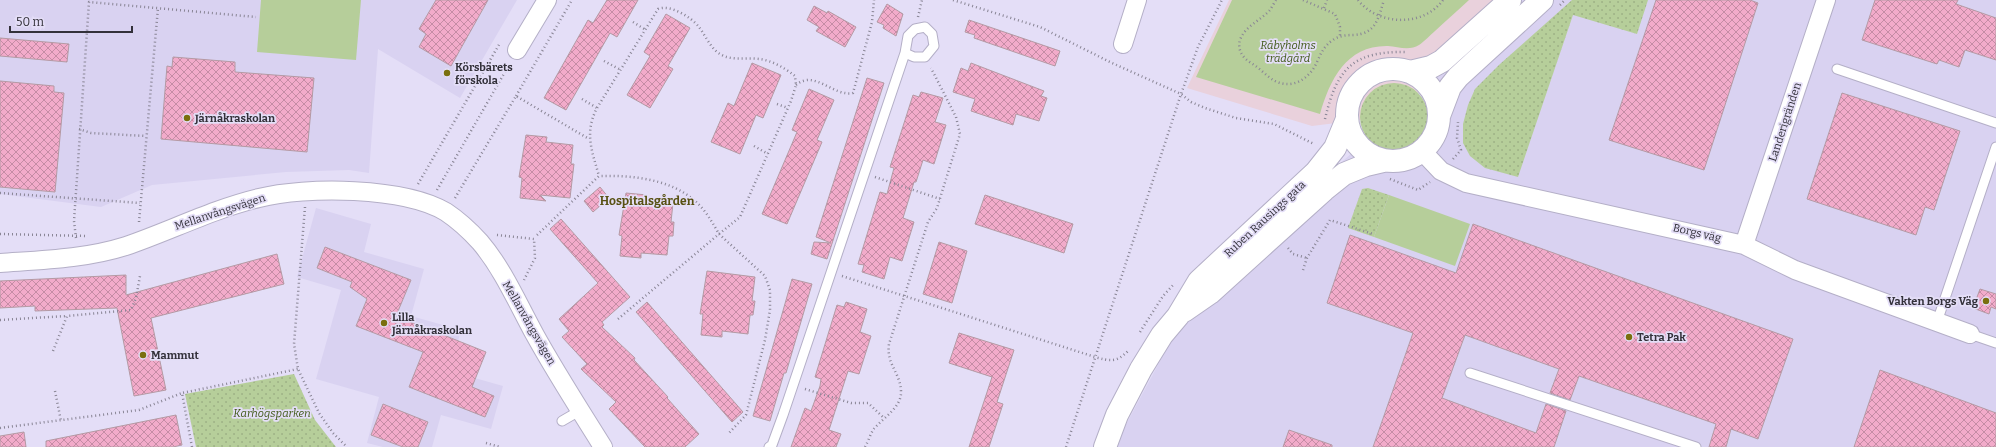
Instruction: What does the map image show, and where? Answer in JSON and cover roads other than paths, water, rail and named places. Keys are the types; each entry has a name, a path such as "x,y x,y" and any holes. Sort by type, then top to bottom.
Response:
{"main road":[{"name":"Ruben Rausings gata","path":"1384,170 1372,157 1362,150 1354,141 1349,131 1347,119 1348,104 1354,89 1365,78 1379,71 1395,69 1410,62 1430,67 1442,61 1510,0"},
{"name":"Ruben Rausings gata","path":"1178,316 1210,293 1324,190 1344,174 1366,165 1384,170 1422,151 1431,141 1437,129 1449,117 1450,87 1458,77 1548,5"},
{"name":"Ruben Rausings gata","path":"1410,62 1432,90 1437,102 1449,117"},
{"name":"Ruben Rausings gata","path":"1105,447 1117,415 1141,369 1162,335 1178,316 1199,281 1316,172 1318,150 1335,148 1347,119"}],"street":[{"path":"517,50 547,0"},
{"path":"1123,44 1137,0"},
{"name":"Landerigränden","path":"1744,245 1826,0"},
{"name":"Borgs väg","path":"1422,151 1441,171 1453,178 1472,185 1744,245 1795,270 1970,334"},
{"name":"Mellanvångsvägen","path":"0,263 77,257 107,251 125,246 171,228 259,198 308,190 376,194 409,199 446,212 479,241 490,254 603,447"}],"lane":[{"path":"769,447 774,440 793,385 863,173 905,52 908,36 915,29 925,27 932,34 934,46 925,57 914,57 905,52"},
{"path":"1837,69 1996,123"},
{"path":"1937,322 1996,147"},
{"path":"1970,334 1996,343"},
{"path":"1470,373 1696,447"},
{"path":"562,421 580,410"}],"place":[{"name":"Körsbärets förskola","path":"447,73"},
{"name":"Järnåkraskolan","path":"187,118"},
{"name":"Vakten Borgs Väg","path":"1986,301"},
{"name":"Lilla Järnåkraskolan","path":"384,323"},
{"name":"Tetra Pak","path":"1629,337"},
{"name":"Mammut","path":"143,355"}],"district":[{"name":"Hospitalsgården","path":"647,201"}],"park label":[{"name":"Råbyholms trädgård","path":"1288,51"},
{"name":"Karhögsparken","path":"272,413"}]}
